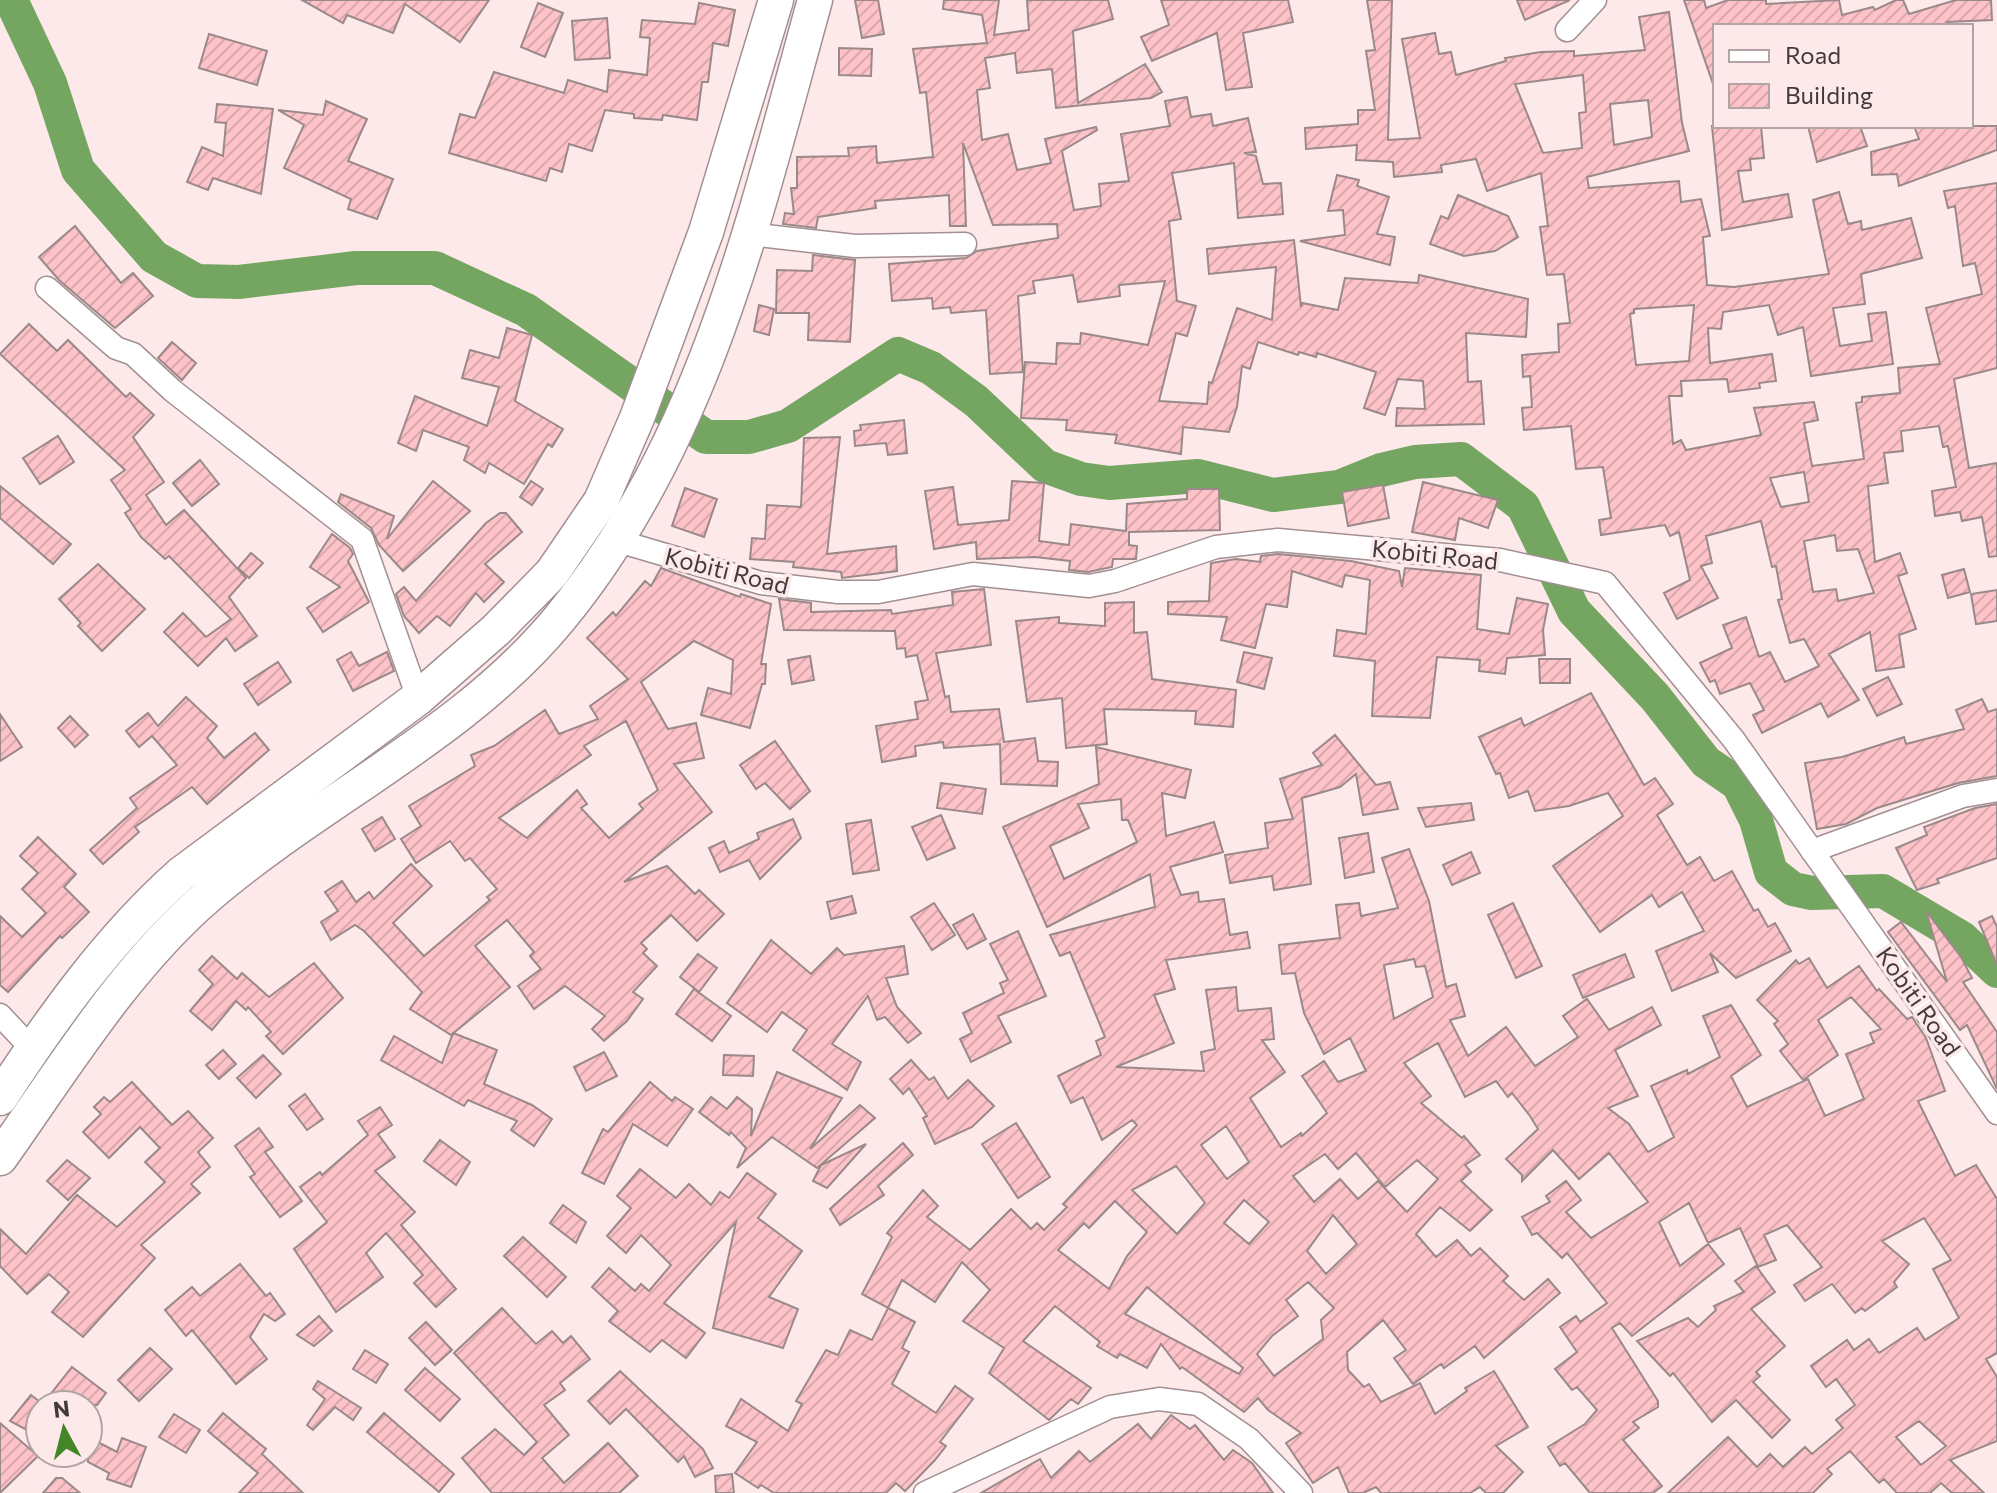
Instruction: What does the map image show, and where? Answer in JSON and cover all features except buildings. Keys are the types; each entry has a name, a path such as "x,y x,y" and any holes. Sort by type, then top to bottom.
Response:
{"main road":[{"path":"0,1098 32,1049 132,921 156,897 193,865 418,698 496,630 552,573 601,501 637,418 706,232 776,0"},
{"path":"0,1158 152,950 210,894 498,682 558,620 618,541 675,437 702,371 749,234 815,0"}],"street":[{"path":"1567,30 1595,0"},
{"path":"749,234 855,246 965,244"},
{"path":"47,288 116,348 133,354 173,391 362,539 418,698"},
{"name":"Kobiti Road","path":"618,541 761,583 838,592 878,592 973,574 1089,586 1115,581 1216,547 1278,540 1419,551 1555,569 1605,583 1734,740 1997,1113"},
{"path":"1812,851 1963,796 1997,790"},
{"path":"0,1015 32,1049"},
{"path":"925,1493 1110,1407 1159,1399 1198,1404 1249,1439 1301,1493"}],"waterway":[{"path":"11,0 50,83 78,170 154,257 197,281 239,282 356,268 435,268 526,310 706,437 749,437 788,426 898,354 931,368 976,401 1045,466 1081,479 1109,483 1198,476 1273,495 1339,487 1381,470 1415,462 1461,459 1523,506 1574,611 1655,697 1706,762 1738,784 1756,820 1771,872 1793,889 1812,893 1883,891 1962,938 1997,971"}]}
